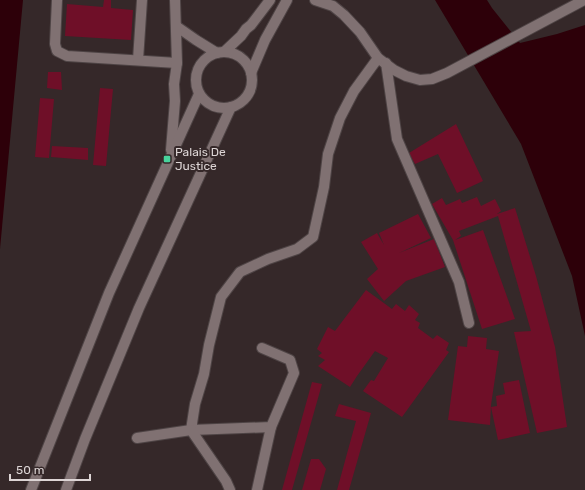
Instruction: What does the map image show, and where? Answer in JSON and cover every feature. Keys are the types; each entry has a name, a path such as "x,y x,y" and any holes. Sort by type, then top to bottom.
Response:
{"street":[{"path":"56,0 55,44 57,51 67,56 177,63"},
{"path":"138,60 142,0"},
{"path":"171,158 175,101 174,84 177,63 175,0"},
{"path":"220,53 241,36 270,0"},
{"path":"251,73 265,40 287,0"},
{"path":"315,0 333,6 344,15 360,32 382,61 394,70 406,76 420,80 432,79 466,64 584,0"},
{"path":"176,26 196,40 220,53"},
{"path":"220,53 231,53 238,56 248,66 251,73 251,88 248,94 244,100 231,107 223,108 209,104 199,94 196,87 196,73 199,66 210,56 220,53"},
{"path":"382,61 397,139 459,282 469,324"},
{"path":"230,490 226,481 192,430 195,404 204,374 209,345 222,297 240,272 268,259 297,249 313,237 324,187 328,154 340,118 354,91 382,61"},
{"path":"32,490 109,293 199,94"},
{"path":"66,490 139,308 231,107"},
{"path":"257,490 271,427 294,373 290,360 262,348"},
{"path":"137,438 192,430 271,427"}],"shaded area":[{"path":"0,0 23,0 0,249"},
{"path":"435,0 487,0 520,43 557,34 585,25 585,336 572,276 521,144"}],"building":[{"path":"104,0 111,0 111,8 133,10 131,40 65,36 67,4 103,7"},
{"path":"48,72 61,72 62,90 47,88"},
{"path":"100,88 113,89 106,166 93,165"},
{"path":"40,98 54,99 49,158 35,157"},
{"path":"456,124 483,181 457,193 438,154 415,164 409,153"},
{"path":"52,146 88,148 88,160 51,157"},
{"path":"477,197 481,206 495,199 501,211 497,214 515,208 536,276 555,347 567,427 537,433 514,332 531,331 498,216 459,231 461,236 455,240 483,230 515,319 482,329 453,240 432,204 442,198 446,205 460,199 462,203"},
{"path":"418,214 431,238 399,253 434,239 445,267 406,281 384,301 367,279 378,269 361,242 377,233 384,245 379,233"},
{"path":"366,290 392,309 396,304 405,311 409,305 419,314 415,320 420,323 418,328 433,339 437,335 449,343 446,350 449,352 402,417 363,391 371,380 374,381 388,358 375,351 350,387 318,366 325,360 318,356 322,353 317,349 328,327 335,331"},
{"path":"468,336 487,338 486,349 499,351 491,405 490,425 448,420 458,346 467,347"},
{"path":"519,380 530,433 498,440 491,407 497,406 496,396 505,394 503,383"},
{"path":"312,382 322,384 292,490 282,490"},
{"path":"339,404 371,413 349,490 337,490 356,421 335,416"},
{"path":"311,459 319,459 326,469 320,490 302,490"}],"place":[{"name":"Palais De Justice","path":"167,159"}]}
